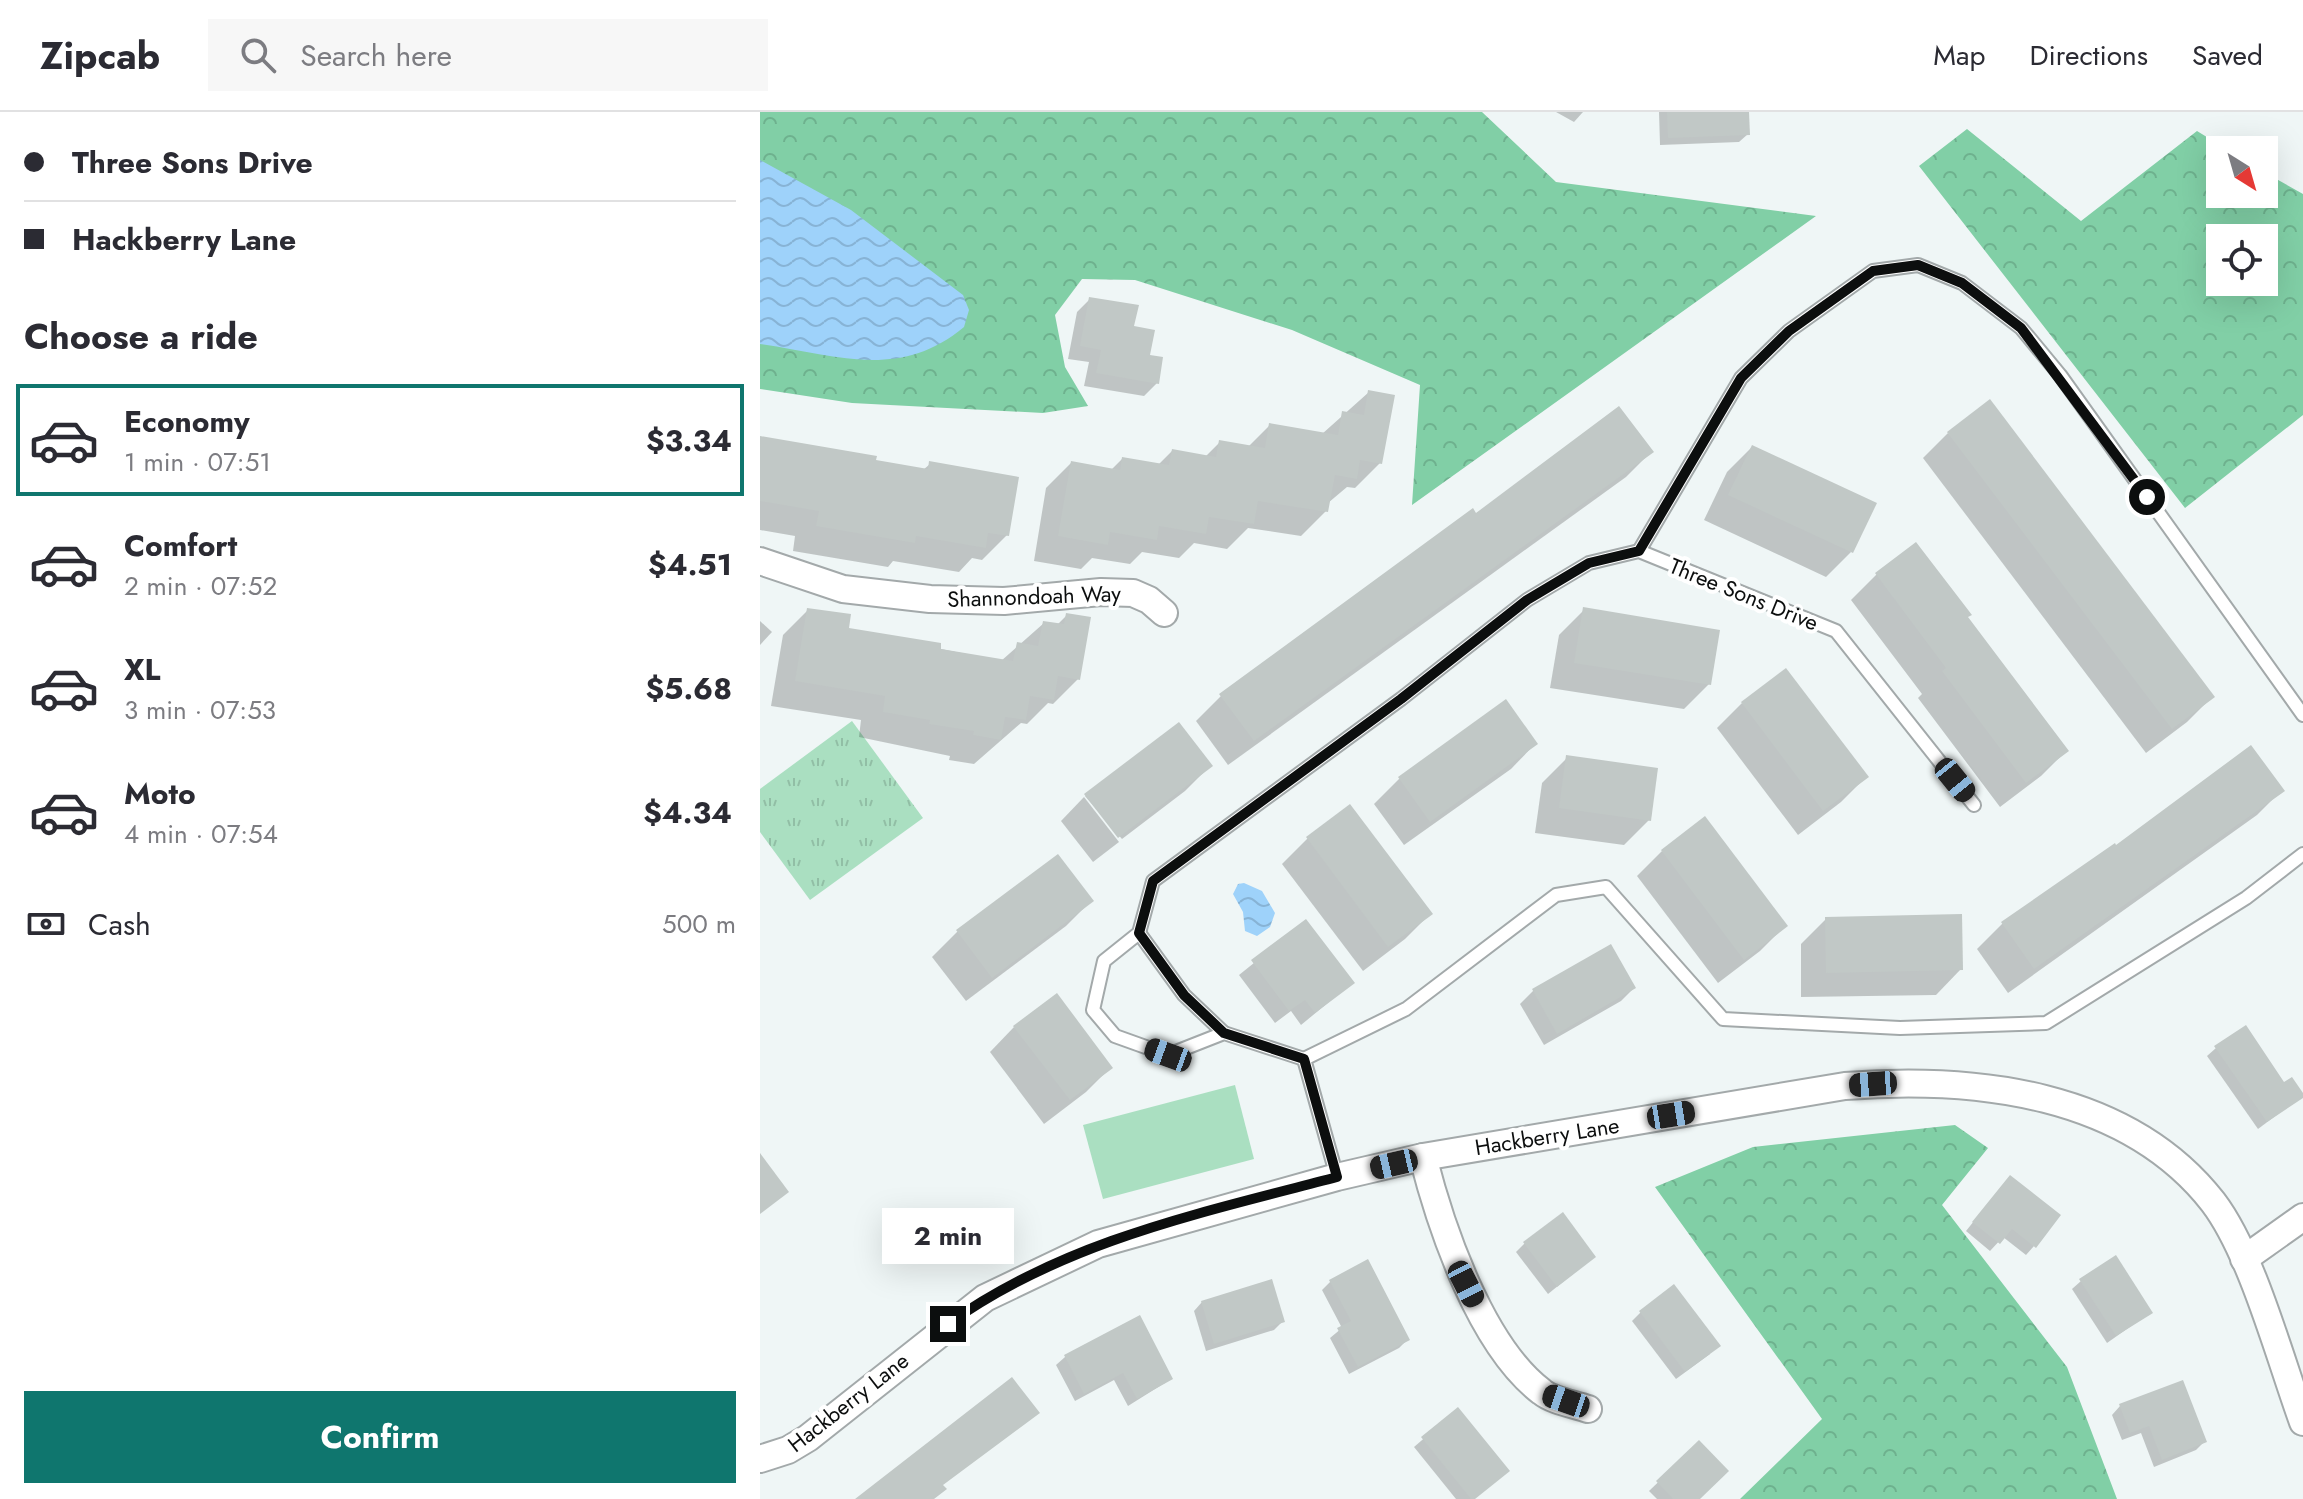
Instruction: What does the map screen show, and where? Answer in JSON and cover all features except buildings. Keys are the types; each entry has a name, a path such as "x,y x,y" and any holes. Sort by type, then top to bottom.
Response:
{"street":[{"name":"Shannondoah Way","path":"760,561 843,589 930,599 1004,601 1101,592 1133,593 1149,600 1164,613"},
{"name":"Hackberry Lane","path":"760,1459 788,1450 808,1438 985,1298 1060,1259 1134,1232 1423,1157 1845,1086 1901,1082 1996,1087 2094,1116 2158,1150 2185,1172 2214,1204 2244,1259 2303,1422"},
{"path":"1423,1157 1439,1222 1457,1266 1510,1357 1543,1393 1588,1409"},
{"path":"2244,1259 2303,1217"}],"lane":[{"path":"1224,1033 1168,1055 1115,1036 1093,1010 1104,961 1139,933 1153,881 1401,699 1527,600 1589,563 1639,551 1741,378 1789,331 1873,271 1918,265 1962,283 2021,328 2060,375 2303,715"},
{"name":"Three Sons Drive","path":"1639,551 1836,631 1974,805"},
{"path":"1139,933 1184,995 1224,1033 1304,1059 1406,1009 1556,895 1606,887 1723,1019 1900,1028 2046,1023 2246,898 2303,854"},
{"path":"1304,1059 1337,1177"}],"green space":[{"path":"760,112 1482,112 1556,182 1816,216 1412,505 1420,385 1292,330 1135,280 1082,279 1055,315 1065,367 1088,406 1043,413 852,403 760,389"},
{"path":"1967,129 2081,221 2197,131 2206,137 2206,208 2278,208 2278,180 2303,194 2303,415 2185,508 1919,166"},
{"path":"852,721 923,818 810,900 760,832 760,789"},
{"path":"1235,1085 1254,1159 1103,1199 1083,1125"},
{"path":"1955,1125 1988,1148 1942,1205 2067,1367 2117,1499 1740,1499 1822,1419 1655,1187 1753,1147"}],"water":[{"path":"760,160 851,210 963,295 969,310 964,327 940,344 891,359 841,358 760,344"},
{"path":"1244,883 1262,891 1275,913 1270,927 1257,936 1245,931 1243,912 1233,894 1238,884"}],"route":[{"path":"948,1324 1023,1277 1098,1244 1337,1177 1304,1059 1224,1033 1184,995 1139,933 1153,881 1401,699 1527,600 1589,563 1639,551 1741,378 1789,331 1873,271 1918,265 1962,283 2021,328 2060,375 2147,497"}]}
